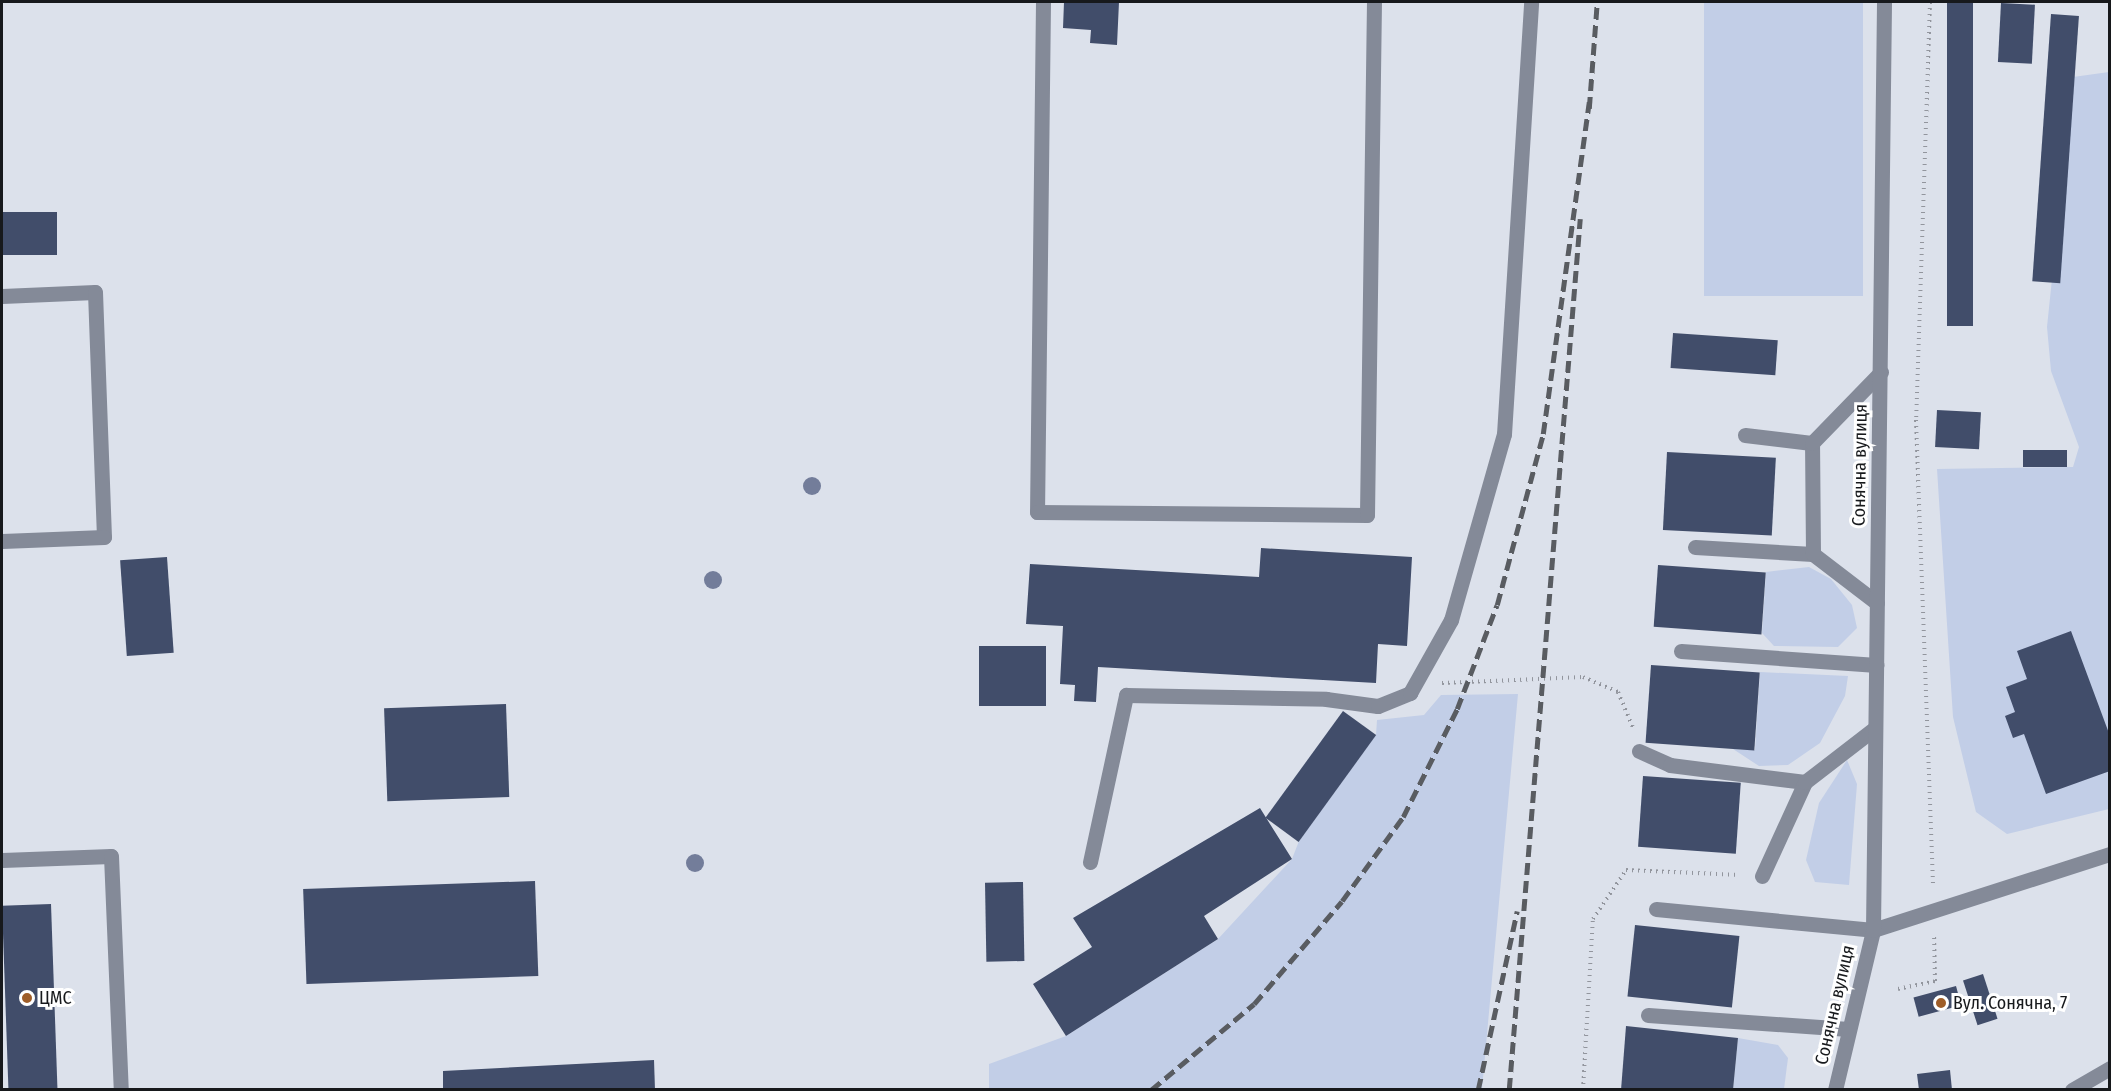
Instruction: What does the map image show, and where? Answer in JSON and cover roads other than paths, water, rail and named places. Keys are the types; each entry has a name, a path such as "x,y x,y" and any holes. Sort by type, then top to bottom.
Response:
{"street":[{"path":"1043,2 1037,512 1368,515 1374,2"},
{"path":"1090,862 1126,695 1326,699 1378,706 1410,693 1451,620 1504,434 1531,2"},
{"name":"Сонячна вулиця","path":"1834,1089 1873,930 1884,2"},
{"path":"2,296 95,292 104,537 2,541"},
{"path":"1814,554 1812,443 1881,372"},
{"path":"1745,435 1812,443"},
{"path":"1695,547 1814,554 1877,603"},
{"path":"1681,651 1876,665"},
{"path":"1762,876 1805,782 1875,728"},
{"path":"1639,752 1670,765 1805,782"},
{"name":"Сонячна вулиця","path":"1873,930 2109,854"},
{"path":"2,860 111,856 122,1089"},
{"path":"1656,909 1873,930"},
{"path":"1648,1015 1849,1029"},
{"path":"2072,1089 2109,1068"}],"railway":[{"path":"1589,109 1597,2"},
{"path":"1151,1090 1254,1004 1342,901 1403,817 1457,709 1497,605 1543,434 1589,102"},
{"path":"1509,1090 1580,219"},
{"path":"1478,1090 1517,911"}],"place":[{"name":"ЦМС","path":"27,998"},
{"name":"Вул. Сонячна, 7","path":"1941,1003"}]}
